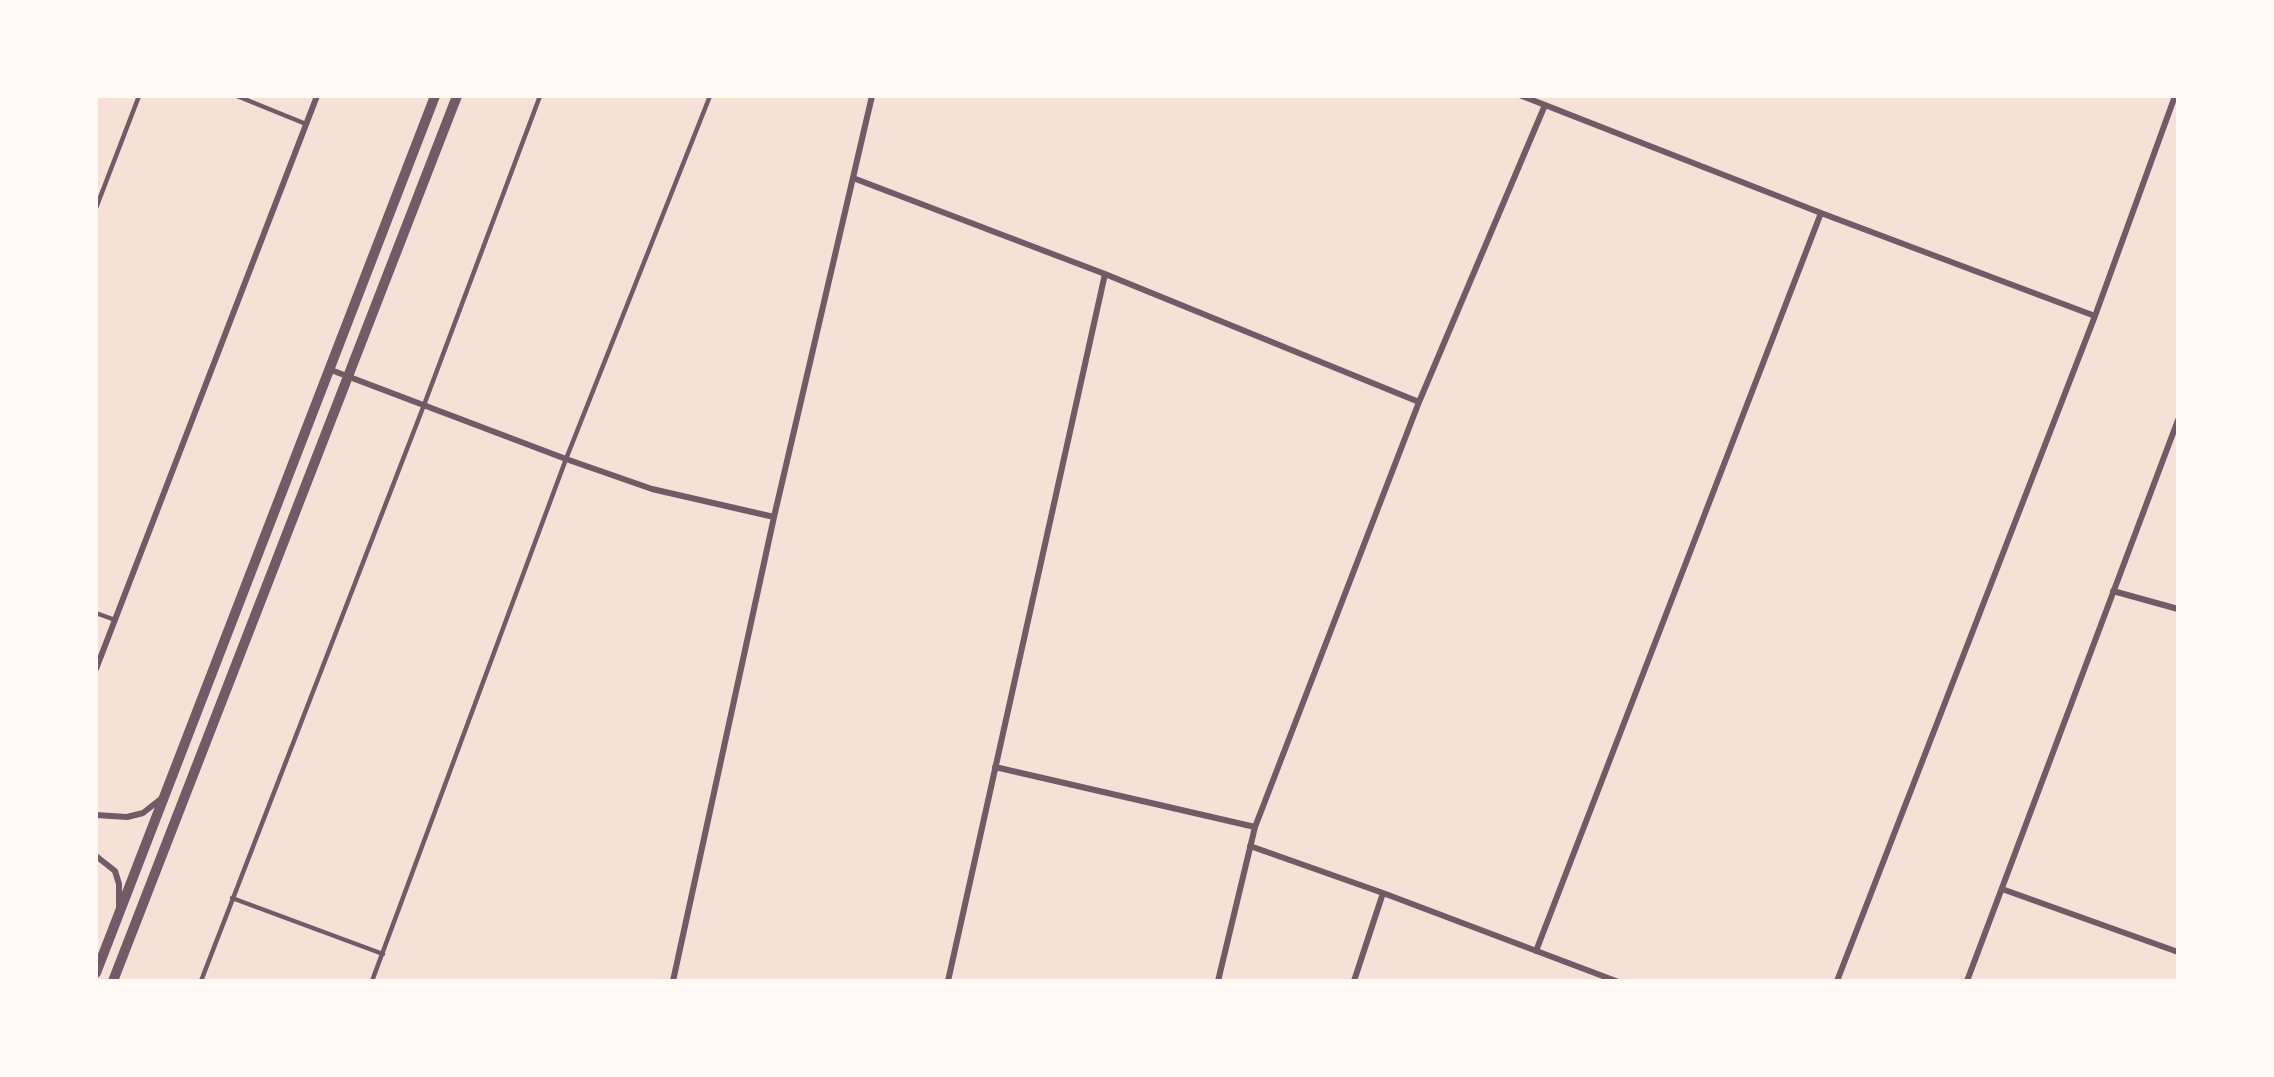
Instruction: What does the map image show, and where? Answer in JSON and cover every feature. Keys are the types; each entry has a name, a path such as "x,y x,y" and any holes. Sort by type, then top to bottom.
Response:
{"street":[{"path":"96,669 317,96"},
{"path":"96,973 435,96"},
{"path":"113,981 457,96"},
{"path":"673,981 774,517 872,96"},
{"path":"1522,96 1821,213 2095,316"},
{"path":"1837,981 2095,316 2175,96"},
{"path":"1218,981 1255,827 1419,402 1545,105"},
{"path":"853,178 1105,274 1419,402"},
{"path":"1536,951 1821,213"},
{"path":"948,981 1105,274"},
{"path":"331,370 652,489 774,517"},
{"path":"1967,981 2178,420"},
{"path":"2114,591 2178,609"},
{"path":"995,767 1255,827"},
{"path":"96,815 127,817 143,813 165,795"},
{"path":"1250,846 1383,893 1616,981"},
{"path":"96,856 115,871 119,884 119,914"},
{"path":"2002,889 2178,952"},
{"path":"1354,981 1383,893"}],"lane":[{"path":"96,208 139,96"},
{"path":"237,96 306,124"},
{"path":"201,981 424,405 540,96"},
{"path":"372,981 566,459 710,96"},
{"path":"96,613 115,620"},
{"path":"232,898 383,954"}]}
